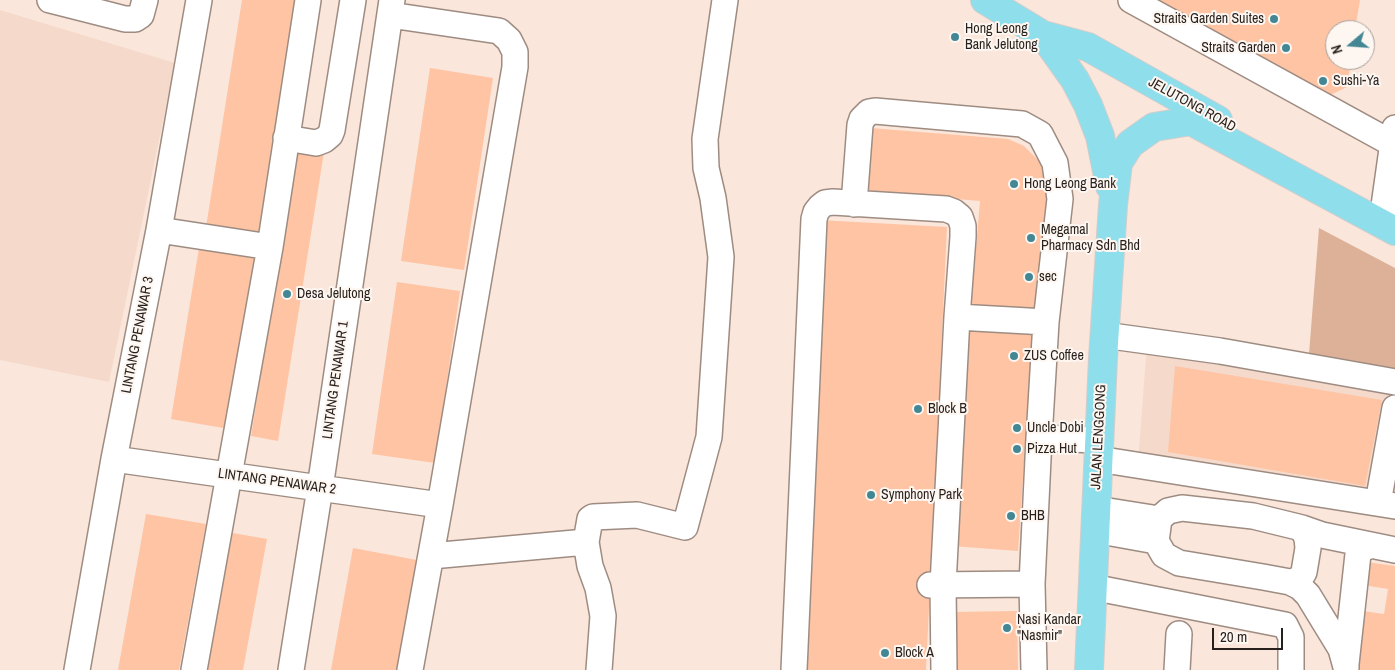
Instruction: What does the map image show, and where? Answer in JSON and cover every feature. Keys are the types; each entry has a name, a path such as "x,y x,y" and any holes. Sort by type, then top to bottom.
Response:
{"main road":[{"name":"JELUTONG ROAD","path":"995,3 1043,35 1088,46 1391,221"},
{"name":"JALAN LENGGONG","path":"1043,35 1075,80 1094,120 1100,136 1113,205"},
{"name":"JALAN LENGGONG","path":"1088,670 1104,335 1113,205 1118,163 1130,144 1154,127 1191,121 1391,221"}],"street":[{"path":"50,0 125,19 135,19 141,15 145,0"},
{"name":"LINTANG PENAWAR 3","path":"77,670 114,459 159,230 199,0"},
{"path":"194,670 270,247 308,0"},
{"path":"286,138 316,143 330,135 353,0"},
{"path":"599,670 603,616 586,542 590,519 593,517 636,515 685,527 708,437 721,257 713,198 706,168 705,139 725,0"},
{"path":"1131,0 1394,135 1391,221"},
{"path":"391,8 499,31 509,40 515,52 515,67 410,670"},
{"name":"LINTANG PENAWAR 1","path":"291,670 391,8"},
{"path":"846,209 860,125 862,119 869,112 1022,124 1040,134 1055,163 1060,199 1046,322 1039,438 1032,584 1034,670"},
{"path":"794,670 814,218 816,212 826,203 846,209 946,209 960,217 963,237 937,585 944,670"},
{"path":"159,230 270,247"},
{"path":"957,317 1046,322"},
{"path":"1104,335 1220,351 1395,382"},
{"path":"1039,438 1386,505 1395,408"},
{"name":"LINTANG PENAWAR 2","path":"114,459 440,505"},
{"path":"1346,669 1340,649 1308,595 1300,587 1290,582 1263,576 1179,563 1164,555 1157,530 1168,510 1182,508 1253,516 1322,535 1395,550"},
{"path":"1095,519 1157,530"},
{"path":"1290,582 1299,580 1304,572 1308,548 1307,538 1302,528"},
{"path":"430,556 586,542"},
{"path":"1346,669 1358,554 1362,549 1369,546"},
{"path":"937,585 1032,584"},
{"path":"1092,587 1285,625 1291,637 1291,670"},
{"path":"1177,670 1179,634"}],"shaded area":[{"path":"0,10 175,63 109,382 0,360"},
{"path":"1319,228 1395,268 1395,370 1309,354"},
{"path":"1148,331 1257,345 1395,370 1395,519 1137,476"}],"building":[{"path":"242,0 299,0 262,236 206,227"},
{"name":"Straits Garden","path":"1149,0 1360,0 1357,20 1325,20 1325,70 1350,70 1347,87 1328,96"},
{"path":"430,68 493,78 464,270 401,261"},
{"path":"870,128 1008,139 1024,146 1038,160 1046,176 1048,192 1043,228 1037,312 971,306 980,201 864,191"},
{"name":"Desa Jelutong","path":"297,147 324,152 278,441 251,436"},
{"name":"Symphony Park","path":"819,220 947,227 926,670 801,670"},
{"path":"199,248 257,258 229,429 171,419"},
{"path":"397,282 460,291 435,463 372,454"},
{"path":"967,324 1033,329 1018,551 952,546"},
{"path":"1175,366 1382,400 1365,486 1168,452"},
{"path":"146,514 206,524 179,670 118,670"},
{"path":"227,532 267,539 243,670 201,670"},
{"path":"353,548 417,560 397,670 331,670"},
{"path":"1366,562 1395,566 1395,670 1355,670 1363,611 1384,614 1388,589 1363,585"},
{"path":"1017,611 1018,670 955,670 954,612"}],"place":[{"name":"Straits Garden Suites","path":"1274,19"},
{"name":"Hong Leong Bank Jelutong","path":"955,37"},
{"name":"Straits Garden","path":"1286,48"},
{"name":"Sushi-Ya","path":"1323,81"},
{"name":"Hong Leong Bank","path":"1014,184"},
{"name":"Megamal Pharmacy Sdn Bhd","path":"1031,238"},
{"name":"sec","path":"1029,277"},
{"name":"Desa Jelutong","path":"287,294"},
{"name":"ZUS Coffee","path":"1014,356"},
{"name":"Block B","path":"918,409"},
{"name":"Uncle Dobi","path":"1017,428"},
{"name":"Pizza Hut","path":"1017,449"},
{"name":"Symphony Park","path":"871,495"},
{"name":"BHB","path":"1011,516"},
{"name":"Nasi Kandar \"Nasmir\"","path":"1007,628"},
{"name":"Block A","path":"885,653"}]}
